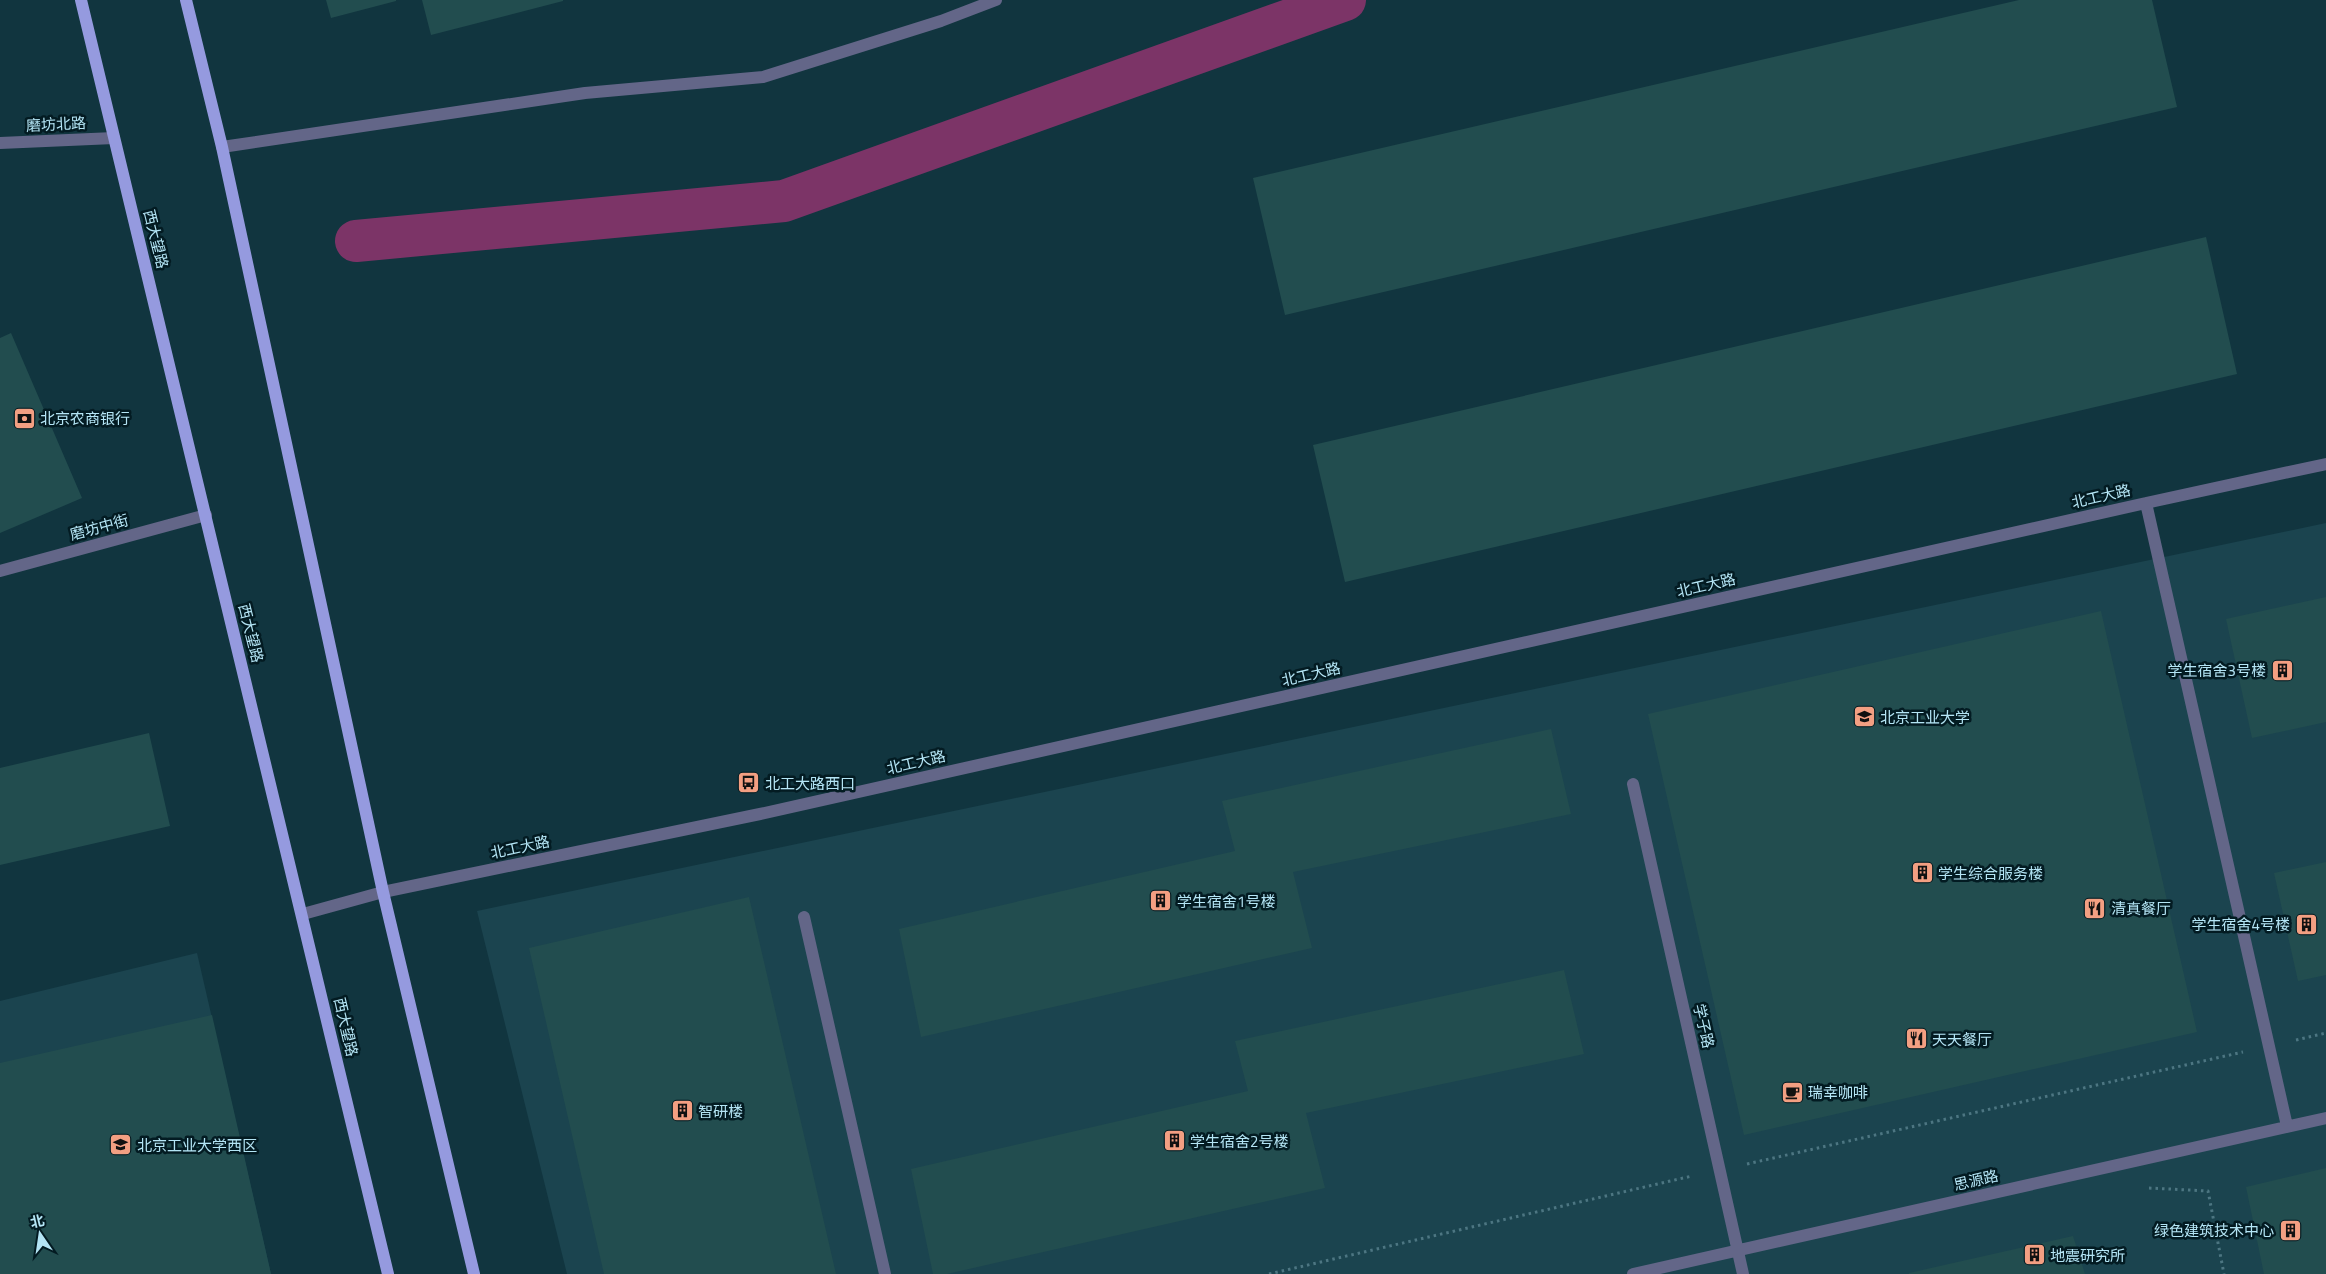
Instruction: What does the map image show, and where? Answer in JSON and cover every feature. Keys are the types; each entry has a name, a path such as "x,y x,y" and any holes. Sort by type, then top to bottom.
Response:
{"main road":[{"name":"西大望路","path":"81,0 303,914 388,1274"},
{"path":"186,0 222,147 383,892 474,1274"}],"street":[{"path":"222,147 585,93 763,77 941,21 996,0"},
{"name":"磨坊北路","path":"0,143 114,138"},
{"name":"北工大路","path":"303,914 383,892 760,814 2326,464"},
{"path":"2146,503 2287,1126"},
{"name":"磨坊中街","path":"0,570 206,515"},
{"name":"学子路","path":"1633,784 1743,1274"},
{"path":"804,917 885,1274"},
{"name":"思源路","path":"1634,1274 2326,1118"}],"path":[{"path":"1269,1274 2326,1033"},
{"path":"2139,1188 2208,1191 2224,1274"}],"shaded area":[{"name":"北京工业大学","path":"2326,523 2326,1274 567,1274 477,911"},
{"name":"北京工业大学西区","path":"197,953 271,1274 0,1274 0,1001"}],"building":[{"path":"326,0 396,0 396,1 331,18"},
{"path":"422,0 563,0 563,1 431,35"},
{"path":"2019,0 2152,0 2177,107 1285,315 1253,178"},
{"path":"2206,237 2237,374 1345,582 1313,445"},
{"name":"北京农商银行","path":"11,333 82,498 0,533 0,338"},
{"name":"学生宿舍3号楼","path":"2326,597 2326,722 2252,738 2226,619"},
{"name":"学生综合服务楼","path":"2101,611 2197,1032 1744,1135 1648,714"},
{"name":"学生宿舍1号楼","path":"1551,729 1571,814 1293,872 1312,948 921,1037 899,929 1235,851 1222,801"},
{"path":"149,733 170,826 0,865 0,768"},
{"name":"学生宿舍4号楼","path":"2326,862 2326,975 2298,981 2274,873"},
{"name":"智研楼","path":"749,897 836,1274 604,1274 529,948"},
{"name":"学生宿舍2号楼","path":"1564,970 1584,1054 1306,1113 1325,1188 947,1274 933,1274 911,1169 1248,1091 1235,1041"},
{"name":"北京工业大学西区","path":"212,1015 271,1274 0,1274 0,1063"},
{"name":"绿色建筑技术中心","path":"2326,1168 2326,1274 2264,1274 2246,1187"},
{"name":"地震研究所","path":"2073,1236 2085,1274 1909,1274 1909,1273"}],"waterway":[{"path":"356,241 784,201 1345,0"}],"place":[{"name":"北京农商银行","path":"24,418"},
{"name":"学生宿舍3号楼","path":"2282,670"},
{"name":"北京工业大学","path":"1864,717"},
{"name":"北工大路西口","path":"749,783"},
{"name":"学生综合服务楼","path":"1922,873"},
{"name":"学生宿舍1号楼","path":"1161,901"},
{"name":"清真餐厅","path":"2095,908"},
{"name":"学生宿舍4号楼","path":"2306,924"},
{"name":"天天餐厅","path":"1916,1039"},
{"name":"瑞幸咖啡","path":"1792,1092"},
{"name":"智研楼","path":"682,1111"},
{"name":"学生宿舍2号楼","path":"1174,1141"},
{"name":"北京工业大学西区","path":"121,1145"},
{"name":"绿色建筑技术中心","path":"2290,1230"},
{"name":"地震研究所","path":"2034,1255"}]}
